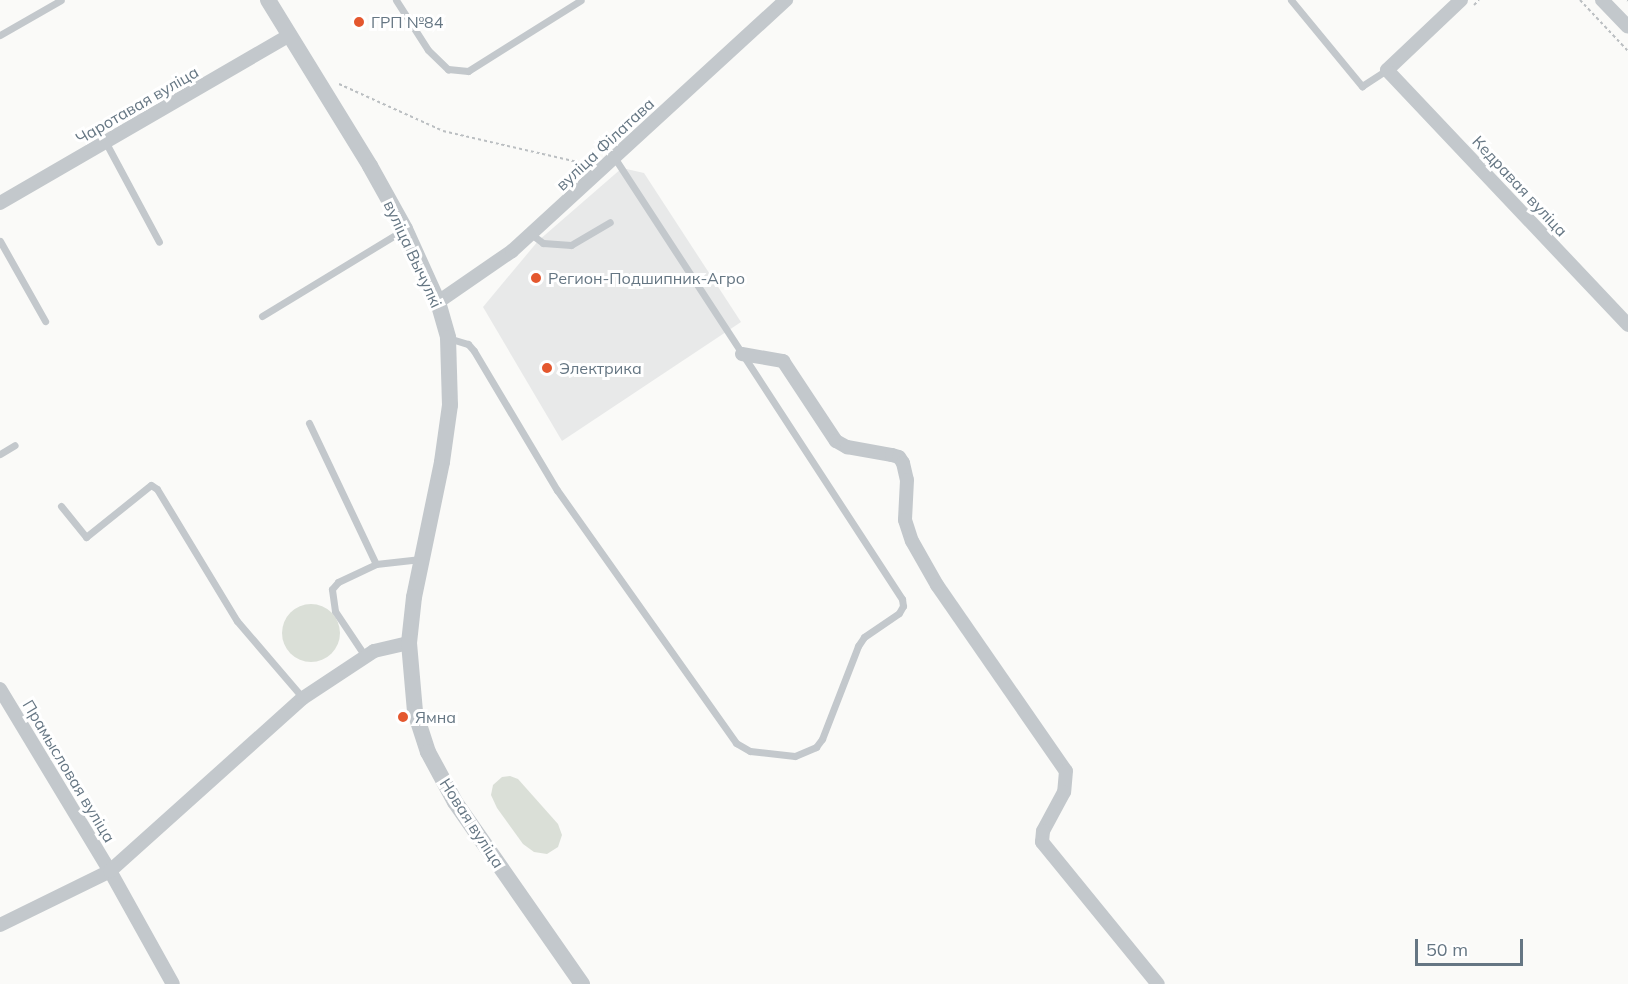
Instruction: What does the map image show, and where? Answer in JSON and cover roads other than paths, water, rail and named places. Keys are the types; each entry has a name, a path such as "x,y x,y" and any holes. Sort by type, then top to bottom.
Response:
{"street":[{"name":"вуліца Вычулкі","path":"268,0 370,166 405,229 438,302 448,338 450,405 442,462 421,559 409,643"},
{"name":"вуліца Філатава","path":"438,302 488,270 531,234 786,0"},
{"path":"1387,70 1461,0"},
{"path":"1602,0 1628,27"},
{"name":"Чаротавая вуліца","path":"0,204 290,35"},
{"name":"Кедравая вуліца","path":"1387,70 1628,325"},
{"path":"742,354 783,362 836,441 847,447 899,457 903,463 907,480 905,520 912,541 937,585 1066,771 1064,792 1043,831 1042,842 1158,984"},
{"path":"0,925 110,871 303,698 374,651 409,643"},
{"name":"Новая вуліца","path":"409,643 415,712 428,752 455,802 582,984"},
{"name":"Прамысловая вуліца","path":"0,689 110,871 173,984"}],"lane":[{"path":"0,35 61,0"},
{"path":"396,0 428,50 447,69 468,71 581,0"},
{"path":"1292,0 1362,86 1387,70"},
{"path":"106,143 159,242"},
{"path":"448,338 468,344 474,351 557,490 736,743 750,751 795,756 806,753 822,739 858,645 898,613 903,606 896,590 614,157"},
{"path":"531,234 543,243 571,245 610,222"},
{"path":"262,316 405,229"},
{"path":"0,241 45,321"},
{"path":"309,423 376,564"},
{"path":"0,454 15,445"},
{"path":"61,506 86,537 151,485 156,489 237,621 303,698"},
{"path":"365,656 335,611 332,589 338,582 376,564 421,559"}],"place":[{"name":"ГРП №84","path":"359,22"},
{"name":"Регион-Подшипник-Агро","path":"536,278"},
{"name":"Электрика","path":"547,368"},
{"name":"Ямна","path":"403,717"}]}
